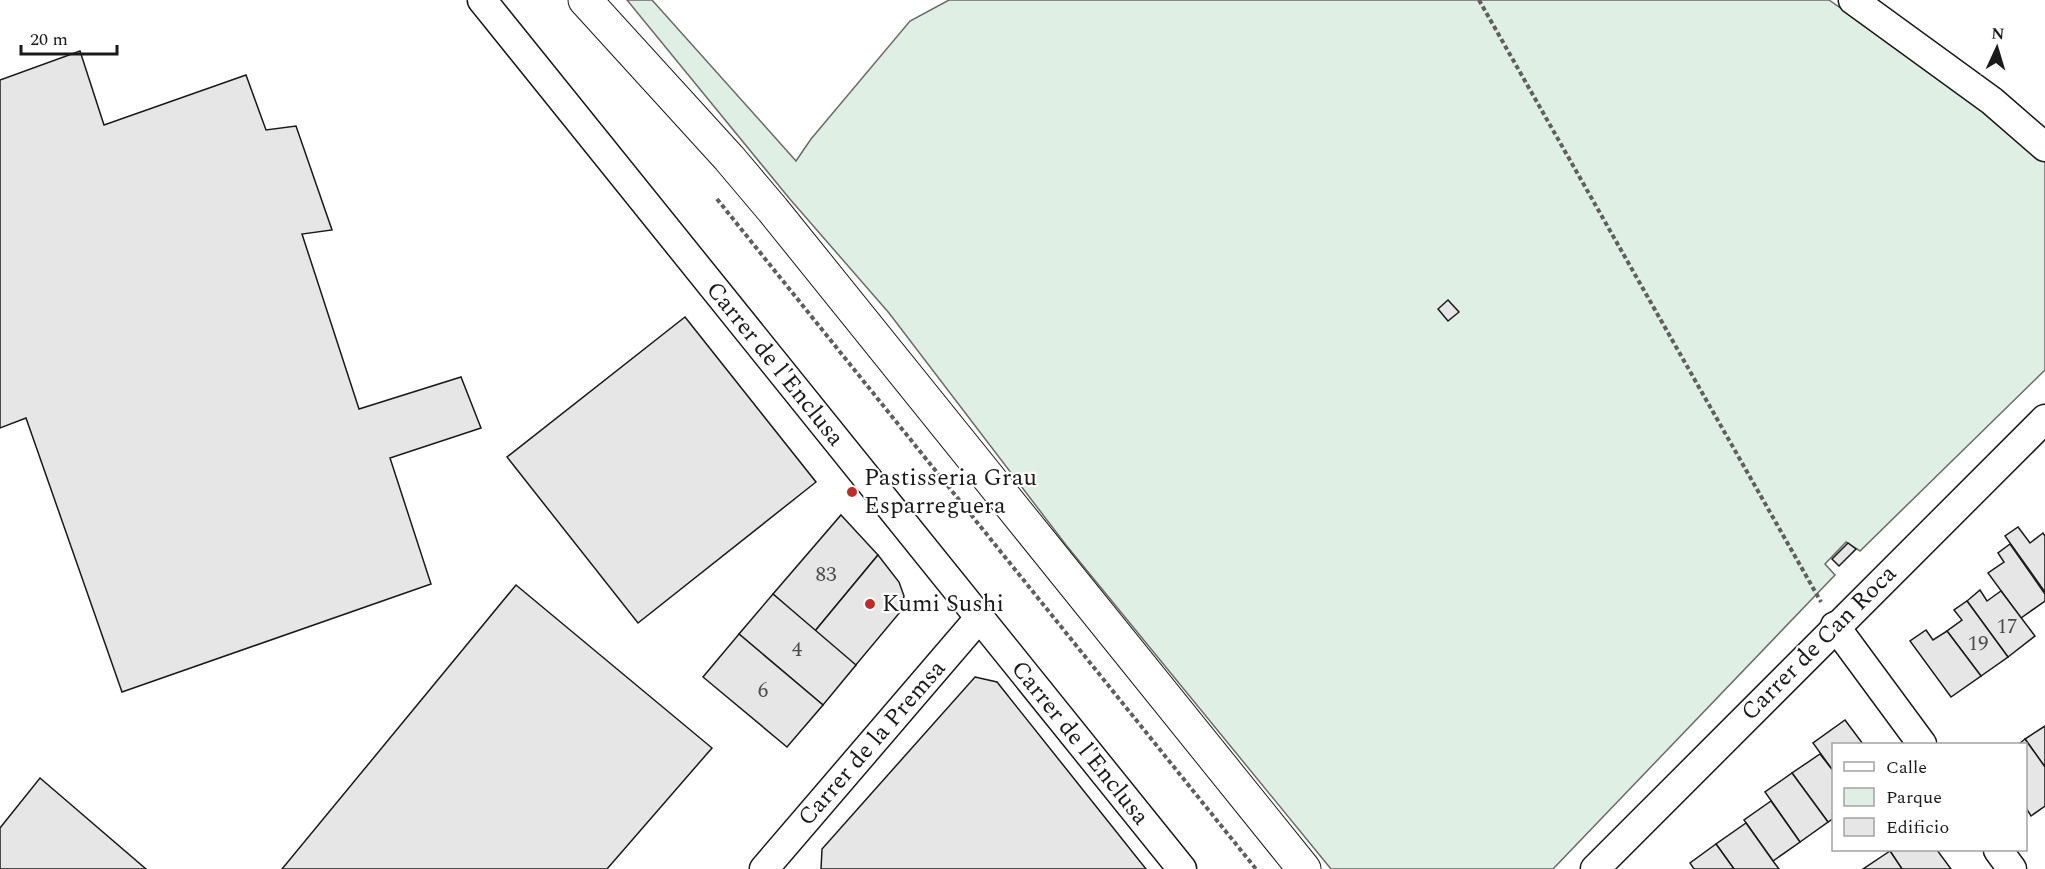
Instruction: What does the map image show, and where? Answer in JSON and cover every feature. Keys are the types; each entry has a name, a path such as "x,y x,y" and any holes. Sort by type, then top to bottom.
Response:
{"street":[{"name":"Carrer de l'Enclusa","path":"482,0 1182,869"},
{"path":"585,0 744,175 1304,869"},
{"path":"1853,0 1992,101 2045,147"},
{"name":"Carrer de Can Roca","path":"1595,869 1835,626 2045,419"},
{"name":"Carrer de la Premsa","path":"764,869 980,617"},
{"path":"1835,626 1921,743"},
{"path":"1999,851 2012,869"}],"path":[{"path":"1479,0 1835,626"},
{"path":"714,195 1256,869"}],"green space":[{"path":"627,0 652,0 796,161 811,139 910,21 949,0 1829,0 1994,116 2045,162 2045,370 1860,551 1846,542 1825,564 1835,575 1553,869 1331,869 1066,545 889,313 789,198"}],"building":[{"path":"80,51 104,125 246,75 266,130 296,126 332,230 302,234 359,409 461,377 481,428 390,458 431,584 122,692 26,418 0,428 0,80"},
{"path":"1448,300 1459,312 1448,321 1438,309"},
{"path":"685,317 816,482 638,623 507,457"},
{"path":"841,515 878,555 815,631 773,594"},
{"path":"2018,527 2030,543 2043,533 2045,536 2045,592 2005,536"},
{"path":"1848,543 1856,549 1839,566 1832,559"},
{"path":"2010,544 2045,594 2045,601 2021,618 1988,573 2004,562 1998,553"},
{"name":"Kumi Sushi","path":"878,555 899,582 904,596 901,611 855,666 815,631"},
{"path":"516,585 712,748 607,869 282,869"},
{"path":"1980,590 1987,601 2001,591 2035,636 2008,657 1967,601"},
{"path":"773,594 856,665 823,705 739,634"},
{"path":"1967,601 2008,657 1981,676 1947,631 1962,620 1954,610"},
{"path":"1926,630 1933,640 1947,631 1981,676 1951,697 1910,641"},
{"path":"739,634 823,705 787,747 703,677"},
{"path":"975,677 997,682 1146,869 821,869 822,849"},
{"path":"1845,720 1862,743 1832,743 1832,769 1813,743"},
{"path":"2045,726 2045,767 2025,739"},
{"path":"2025,739 2045,767 2045,806 2031,816 2027,810 2027,743 2020,743"},
{"path":"1820,754 1832,769 1832,819 1828,822 1792,773"},
{"path":"1792,773 1828,822 1800,842 1765,792"},
{"path":"40,778 146,869 0,869 0,828"},
{"path":"1771,801 1800,842 1773,861 1744,820"},
{"path":"1746,823 1779,869 1734,869 1716,844"},
{"path":"1716,844 1734,869 1694,869 1690,863"},
{"path":"1890,851 1938,851 1951,869 1902,869"},
{"path":"1890,851 1902,869 1863,869"}],"place":[{"name":"Pastisseria Grau Esparreguera","path":"852,492"},
{"name":"Kumi Sushi","path":"870,604"}]}
